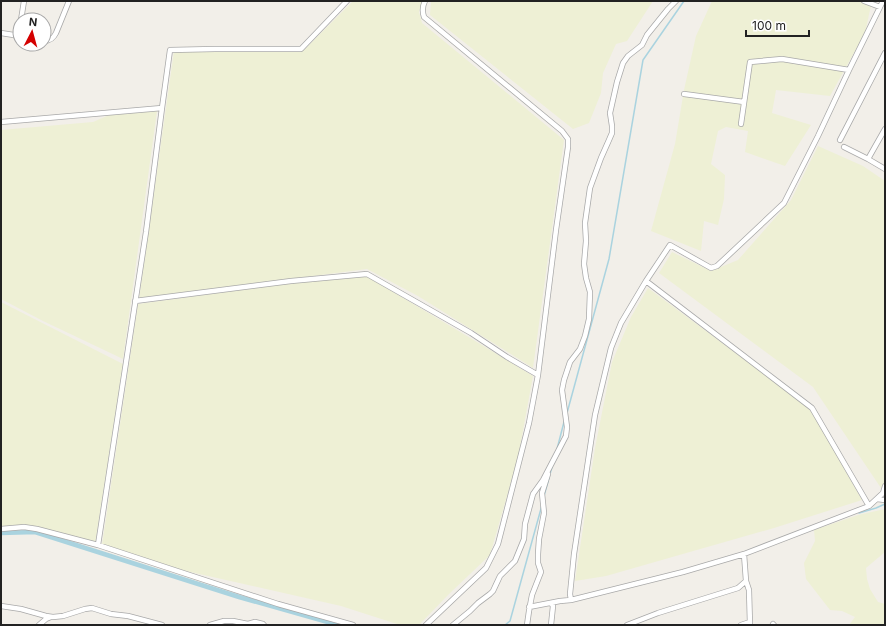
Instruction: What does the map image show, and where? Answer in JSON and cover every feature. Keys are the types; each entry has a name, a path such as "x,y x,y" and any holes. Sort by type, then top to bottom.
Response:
{"street":[{"path":"22,12 24,1"},
{"path":"52,38 56,34 69,1"},
{"path":"98,545 146,232 170,50 301,49 348,1"},
{"path":"425,1 422,11 424,17 562,131 568,139 538,375 529,423 498,544 486,568 426,625"},
{"path":"453,625 493,591 500,576 516,561 524,539 525,524 533,494 543,480 566,436 568,427 562,390 570,362 580,348 585,336 589,319 590,292 584,264 586,241 585,223 590,188 612,133 610,113 623,63 628,56 642,45 647,35 676,1"},
{"path":"864,1 880,7"},
{"path":"571,600 570,594 574,554 595,415 611,348 621,323 670,245 710,268 717,266 784,203 883,1"},
{"path":"1,33 12,35"},
{"path":"840,140 885,53"},
{"path":"741,124 750,62 782,59 849,70"},
{"path":"684,94 744,102"},
{"path":"1,122 162,108"},
{"path":"868,159 885,129"},
{"path":"844,147 885,169"},
{"path":"135,301 283,282 367,274 471,333 507,357 538,375"},
{"path":"646,281 812,408 869,506"},
{"path":"527,625 532,595 541,572 538,563 538,554 544,513 542,493 550,467"},
{"path":"529,607 571,600 683,572 744,554 869,506 883,493 885,486"},
{"path":"877,499 885,500"},
{"path":"1,529 24,527 37,528 98,545 278,604 353,625"},
{"path":"741,625 750,623 749,590 746,580 744,554"},
{"path":"627,625 634,624 658,613 738,588 746,580"},
{"path":"551,603 553,606 552,625"},
{"path":"1,606 21,609 52,617"},
{"path":"39,625 46,619 52,617 63,616 92,608 111,614 128,616 162,625"},
{"path":"210,625 224,621 233,621 248,624 255,622 264,625"}],"green space":[{"path":"353,1 422,1 419,12 422,23 564,140 533,368 418,296 367,269 139,299 174,51 298,51 305,49"},
{"path":"431,1 653,1 627,41 616,44 603,73 601,93 589,123 573,129 430,15"},
{"path":"712,1 872,1 865,33 830,96 776,90 772,113 811,125 785,166 745,152 748,131 726,127 718,131 711,164 725,175 724,199 718,225 704,221 701,251 651,231 675,144 684,90 696,36"},
{"path":"157,111 123,359 43,321 1,299 1,130 93,122 109,115"},
{"path":"818,146 863,166 885,181 885,494 813,387 659,273 672,252 711,271 738,260 791,200"},
{"path":"351,273 368,277 533,376 518,458 490,555 419,625 400,625 341,606 177,569 102,545 138,304 291,283"},
{"path":"648,288 810,408 862,500 774,528 606,576 575,581 595,448 612,362 631,317"},
{"path":"1,302 123,364 95,545 30,525 1,527"},
{"path":"885,509 885,552 866,568 870,589 878,602 885,604 885,625 849,625 855,617 842,611 830,610 806,579 804,563 815,541 814,530 858,515"}],"waterway":[{"path":"567,413 609,259 643,60 684,1"},
{"path":"557,449 564,422"},
{"path":"550,474 552,467"},
{"path":"544,496 549,478"},
{"path":"859,513 885,504"},
{"path":"505,625 510,621 542,505"},
{"path":"1,533 35,532 239,597 338,625"}]}
